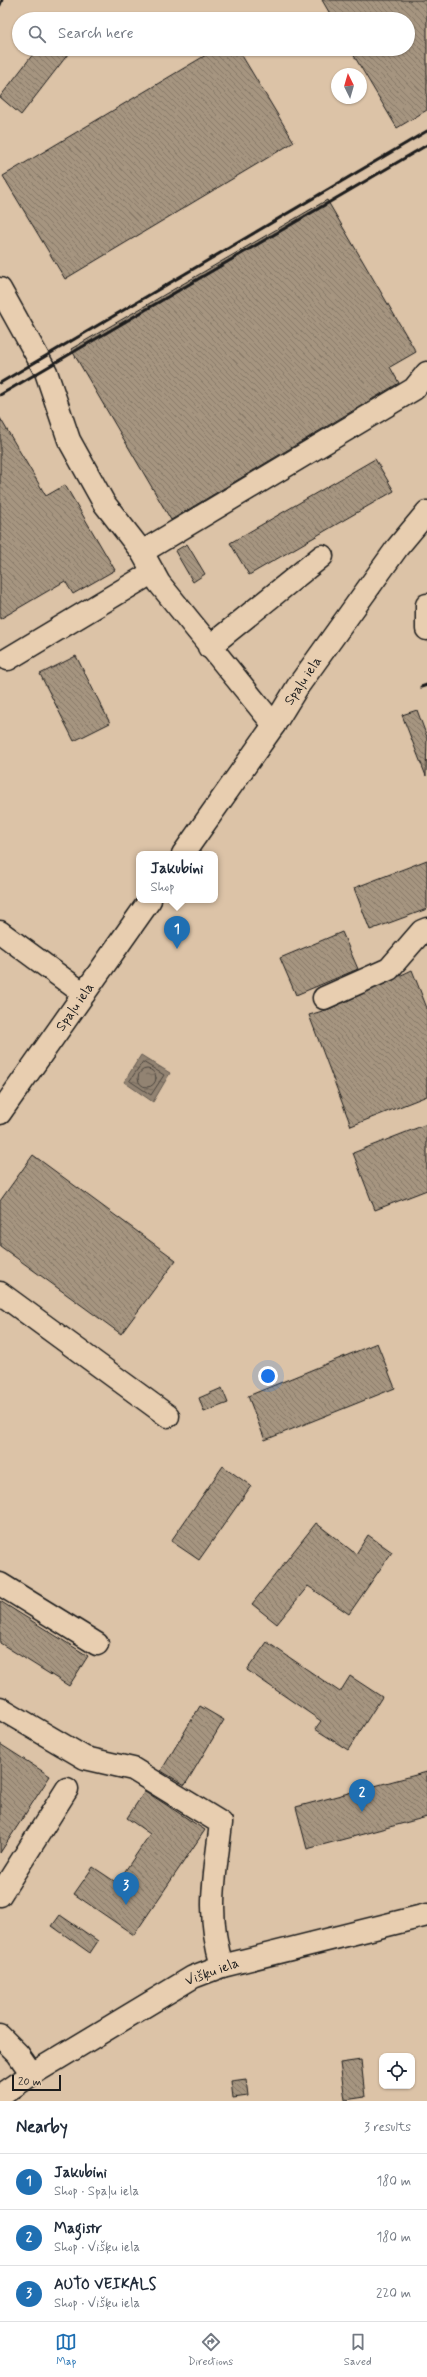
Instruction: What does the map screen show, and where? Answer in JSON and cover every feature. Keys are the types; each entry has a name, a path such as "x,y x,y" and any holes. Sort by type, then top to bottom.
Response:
{"street":[{"path":"0,289 46,372 69,440 104,503 142,552 153,572 209,647 274,725"},
{"path":"142,552 414,389 427,373"},
{"name":"Spaļu iela","path":"185,851 274,725 298,686 397,548 427,512"},
{"path":"209,647 322,556"},
{"path":"8,658 153,572"},
{"path":"427,605 427,629"},
{"name":"Spaļu iela","path":"0,1113 148,903"},
{"path":"324,998 389,969 422,931 427,929"},
{"path":"0,932 84,994"},
{"path":"0,1292 168,1416"},
{"path":"0,1584 97,1644"},
{"path":"0,1708 85,1758 133,1769 221,1823 211,1906 215,1942 222,1966"},
{"path":"0,1895 67,1789"},
{"name":"Višķu iela","path":"0,2096 32,2074 172,1988 193,1977 222,1966 427,1915"},
{"path":"0,2036 18,2054 32,2074"}],"water":[{"path":"141,1055 170,1073 153,1102 124,1082"}],"building":[{"path":"322,0 427,0 427,110 397,128 367,78 367,68 361,68 354,56 415,56 415,12 329,12"},
{"path":"32,56 67,56 21,115 0,97"},
{"path":"204,56 242,56 294,142 65,279 3,176"},
{"path":"327,200 416,352 390,367 399,383 171,520 71,349"},
{"path":"0,418 46,496 65,485 115,570 73,594 65,581 0,619"},
{"path":"375,459 394,491 249,575 230,543"},
{"path":"187,544 205,574 193,582 175,551"},
{"path":"76,656 110,723 74,741 40,674"},
{"path":"417,710 427,737 426,776 402,715"},
{"path":"427,860 427,909 370,930 354,888"},
{"path":"342,932 358,969 296,995 280,958"},
{"path":"412,970 427,1008 427,1096 351,1126 309,1015 329,1009"},
{"path":"427,1124 427,1190 375,1210 353,1153"},
{"path":"33,1155 176,1260 121,1334 0,1246 0,1201"},
{"path":"377,1343 395,1388 265,1440 248,1396"},
{"path":"222,1388 228,1403 204,1412 199,1398"},
{"path":"223,1466 251,1486 199,1560 171,1541"},
{"path":"316,1523 356,1554 368,1535 392,1552 349,1614 308,1586 277,1624 252,1604"},
{"path":"0,1601 88,1656 69,1686 0,1643"},
{"path":"267,1642 340,1692 350,1676 382,1697 348,1750 315,1729 321,1721 247,1670"},
{"path":"200,1706 224,1720 185,1785 161,1771"},
{"path":"0,1744 50,1776 0,1853"},
{"path":"427,1772 427,1817 307,1849 296,1807"},
{"path":"145,1791 205,1830 134,1935 74,1894 93,1867 117,1883 150,1834 127,1818"},
{"path":"60,1915 98,1941 90,1953 52,1926"},
{"path":"361,2060 365,2097 345,2100 340,2063"},
{"path":"246,2079 248,2096 233,2098 231,2081"}],"railway":[{"path":"0,5 2,0"},
{"path":"0,383 427,131"},
{"path":"0,395 427,145"},
{"path":"421,687 427,685"}],"place":[{"name":"Jakubini","path":"177,949"},
{"name":"Magistr","path":"362,1812"},
{"name":"AUTO VEIKALS","path":"126,1905"}]}
